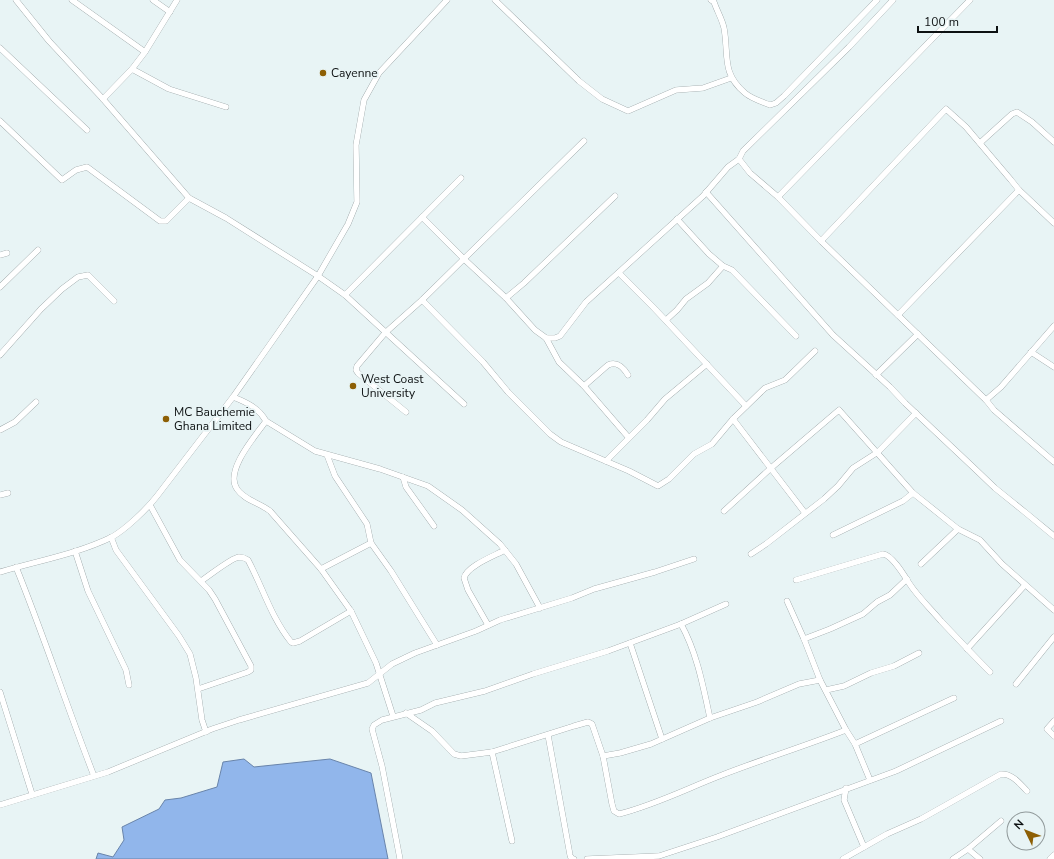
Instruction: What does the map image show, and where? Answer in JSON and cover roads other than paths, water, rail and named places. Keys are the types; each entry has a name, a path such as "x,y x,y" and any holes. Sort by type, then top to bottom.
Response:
{"street":[{"path":"16,0 49,41 103,99 189,198 226,218 318,276 344,295 464,404"},
{"path":"72,0 145,52"},
{"path":"153,0 170,12"},
{"path":"103,99 132,69 145,52 177,0"},
{"path":"0,572 75,551 111,537 124,529 150,505 233,397 318,276 348,224 357,202 356,145 364,100 379,73 447,0"},
{"path":"495,0 579,80 602,99 628,111 676,90 703,88 731,78"},
{"path":"711,0 714,2 724,26 726,61 731,78 746,94 770,105 776,103 877,0"},
{"path":"546,338 555,338 560,336 586,302 706,192 728,167 739,158 743,151 849,47 893,0"},
{"path":"778,197 970,0"},
{"path":"0,48 87,130"},
{"path":"132,69 169,89 226,107"},
{"path":"821,241 946,109 966,127 1019,190 1054,223"},
{"path":"980,143 1012,114 1017,112 1032,122 1054,142"},
{"path":"0,121 62,180 76,170 87,167 160,221 166,221 189,198"},
{"path":"406,412 356,370 357,366 385,333 422,300 584,140"},
{"path":"739,158 750,172 778,197 821,241 986,400 994,410 1054,462"},
{"path":"344,295 462,178"},
{"path":"898,315 1019,190"},
{"path":"706,192 833,335 890,387 995,488 1054,536"},
{"path":"506,298 524,283 615,196"},
{"path":"422,217 506,298 535,330 546,338 559,362 584,386 629,438"},
{"path":"677,219 709,254 723,266 732,270 796,336"},
{"path":"0,287 38,250"},
{"path":"0,255 7,253"},
{"path":"666,320 686,299 708,283 723,266"},
{"path":"619,273 666,320 746,406"},
{"path":"0,355 50,301 69,283 78,277 88,275 114,301"},
{"path":"422,300 483,362 508,392 550,434 562,442 629,470 658,486 669,479 694,454 712,444 733,419 765,388 785,380 815,351"},
{"path":"986,400 1001,387 1054,326"},
{"path":"876,375 918,334"},
{"path":"1031,352 1054,367"},
{"path":"584,386 612,363 618,364 628,375"},
{"path":"606,461 665,399 707,364"},
{"path":"233,397 244,401 261,413 266,421 315,451 380,469 428,486 462,510 491,535 505,550 516,564 540,608"},
{"path":"0,430 15,422 36,402"},
{"path":"724,511 771,468 839,410 913,493 958,529 980,540 1002,564 1054,610"},
{"path":"751,554 782,533 831,493 853,468 878,452 916,413"},
{"path":"733,419 805,513"},
{"path":"266,421 238,463 235,472 235,484 237,489 270,511 321,569 351,611 380,675 393,716"},
{"path":"327,455 334,476 367,524 371,543 392,571 437,645"},
{"path":"403,477 406,487 434,526"},
{"path":"0,495 8,493"},
{"path":"833,535 903,501 913,493"},
{"path":"150,505 180,560 201,581 215,599 251,666 251,670 248,672 198,689"},
{"path":"921,564 958,529"},
{"path":"111,537 116,550 174,629 190,654 198,689 202,720 206,732"},
{"path":"321,569 371,543"},
{"path":"488,625 468,590 464,578 466,572 505,550"},
{"path":"75,551 88,591 126,670 129,685"},
{"path":"796,580 887,554 907,579 916,594 990,672"},
{"path":"201,581 238,557 244,557 248,560 262,587 277,624 293,643 300,641 351,611"},
{"path":"0,805 108,772 239,720 368,683 392,664 415,653 500,620 572,598 594,589 655,572 694,559"},
{"path":"16,567 36,616 94,776"},
{"path":"804,639 863,614 876,602 890,595 907,579"},
{"path":"967,649 1025,585"},
{"path":"787,601 820,680 855,744 870,780"},
{"path":"400,859 382,766 372,729 378,721 421,710 435,703 485,691 532,674 630,643 681,624 726,604"},
{"path":"681,624 688,638 703,684 710,718"},
{"path":"1016,684 1054,638"},
{"path":"630,643 662,739"},
{"path":"826,690 844,686 871,673 894,666 919,653"},
{"path":"603,756 637,749 710,718 758,702 799,684 820,680"},
{"path":"0,692 32,794"},
{"path":"855,744 954,698"},
{"path":"406,713 432,731 457,756 492,752 588,722 592,724 603,756 614,811 619,814 649,805 724,774 846,730"},
{"path":"587,859 659,856 717,837 846,788 896,771 1001,721"},
{"path":"1054,722 1048,729 1054,736"},
{"path":"548,735 570,855 571,858 574,859"},
{"path":"492,752 512,841"},
{"path":"843,859 887,834 921,819 1001,774 1012,776 1026,791"},
{"path":"846,788 844,800 864,847"},
{"path":"953,859 968,849 1001,822"},
{"path":"968,849 980,859"},
{"path":"1050,859 1054,855"}],"water":[{"path":"244,759 254,767 330,759 371,773 388,859 96,859 98,853 113,857 124,840 122,827 159,809 165,800 181,798 217,787 223,762"}],"place":[{"name":"Cayenne","path":"323,73"},
{"name":"West Coast University","path":"353,386"},
{"name":"MC Bauchemie Ghana Limited","path":"166,419"}]}
